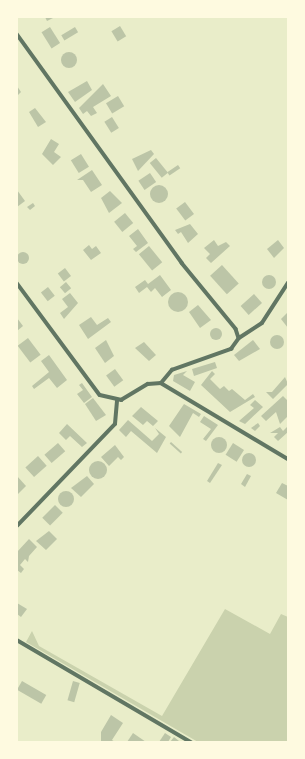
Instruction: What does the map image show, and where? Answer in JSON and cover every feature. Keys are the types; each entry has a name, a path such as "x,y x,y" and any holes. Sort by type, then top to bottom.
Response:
{"street":[{"path":"17,34 182,263 236,329 239,338"},
{"path":"17,283 93,389 104,398 117,400 148,384 161,383 288,460"},
{"path":"161,383 172,370 231,349 239,338 262,323 288,283"},
{"path":"17,526 115,424 117,400"},
{"path":"17,640 191,742"}],"green space":[{"path":"225,609 270,634 281,614 288,617 288,742 198,742 26,642 32,631 39,646 162,716"}],"building":[{"path":"45,17 55,17 47,21"},
{"path":"120,26 126,36 118,41 111,31"},
{"path":"50,27 60,43 52,48 42,32"},
{"path":"75,27 78,32 64,40 61,35"},
{"path":"66,52 72,52 77,57 75,66 72,68 66,68 61,63 61,57"},
{"path":"87,81 92,90 75,102 68,92"},
{"path":"103,84 111,96 93,107 97,113 91,116 87,111 83,114 79,108"},
{"path":"17,86 21,92 17,96"},
{"path":"118,96 124,106 112,113 106,103"},
{"path":"35,108 46,122 38,127 29,112"},
{"path":"112,117 119,128 111,133 104,122"},
{"path":"51,139 59,144 54,152 61,157 53,165 42,154"},
{"path":"151,150 154,154 138,171 132,159"},
{"path":"81,154 89,167 79,173 71,160"},
{"path":"156,158 168,173 162,178 150,163"},
{"path":"178,165 180,168 169,176 167,172"},
{"path":"92,170 102,185 91,192 83,180 77,180"},
{"path":"150,173 156,182 145,190 138,181"},
{"path":"159,185 165,188 168,194 165,200 159,203 153,200 150,194 153,188"},
{"path":"17,190 25,201 17,207"},
{"path":"110,191 122,203 109,213 101,198"},
{"path":"185,202 194,214 185,221 176,209"},
{"path":"33,203 35,206 30,210 27,207"},
{"path":"125,213 133,223 122,232 114,222"},
{"path":"190,224 198,234 188,243 181,232 178,234 175,230"},
{"path":"138,229 148,243 136,252 133,249 137,246 129,236"},
{"path":"214,240 218,246 226,242 230,246 211,263 206,258 210,254 204,248"},
{"path":"278,240 284,248 274,258 267,249"},
{"path":"89,245 92,249 96,246 101,253 91,260 83,250"},
{"path":"149,246 162,262 152,271 139,254"},
{"path":"25,252 28,253 28,263 21,264 18,263 17,256 18,253"},
{"path":"222,265 239,284 227,294 210,276"},
{"path":"65,268 71,276 64,281 58,273"},
{"path":"160,275 171,290 162,297 155,288 151,292 147,287 139,293 135,287 145,280 148,284"},
{"path":"269,275 274,277 276,282 274,287 269,289 264,287 262,282 264,277"},
{"path":"66,282 71,288 65,293 60,287"},
{"path":"48,287 55,296 48,301 41,293"},
{"path":"178,292 185,295 188,302 185,309 178,312 171,309 168,302 171,295"},
{"path":"70,293 78,303 64,319 60,313 68,307 62,299"},
{"path":"254,294 262,303 249,315 241,306"},
{"path":"198,305 211,320 200,328 189,312"},
{"path":"288,312 288,328 281,319"},
{"path":"91,317 97,325 108,318 111,322 88,339 79,325"},
{"path":"17,318 23,326 17,331"},
{"path":"218,328 221,329 221,339 214,340 211,339 210,332 211,329"},
{"path":"274,335 280,335 284,339 284,345 280,349 274,349 270,345 270,339"},
{"path":"28,338 41,355 30,363 18,346"},
{"path":"106,340 114,356 105,363 95,348"},
{"path":"253,340 260,349 239,361 234,355"},
{"path":"144,342 156,355 149,361 135,348"},
{"path":"49,355 67,380 57,388 49,378 34,389 32,386 49,372 41,361"},
{"path":"215,362 217,368 194,376 192,369"},
{"path":"115,369 123,380 114,387 106,375"},
{"path":"187,371 183,375 195,382 190,391 173,381 174,375"},
{"path":"212,371 215,374 210,379 220,389 224,386 229,391 232,389 245,400 253,394 255,397 230,412 201,385"},
{"path":"285,377 288,384 273,399 266,392 272,392"},
{"path":"82,383 92,397 84,403 77,394 83,390 79,385"},
{"path":"283,396 288,401 288,416 280,424 276,412 266,421 261,416"},
{"path":"93,398 106,415 96,421 85,404"},
{"path":"255,400 263,407 245,424 239,421 254,408 250,405"},
{"path":"184,404 201,414 199,417 193,413 180,437 169,426"},
{"path":"141,407 158,421 153,426 147,421 143,425 132,416"},
{"path":"204,416 218,425 206,441 203,439 211,429 200,422"},
{"path":"128,420 152,441 159,434 155,428 166,437 157,453 131,431 126,437 119,430"},
{"path":"258,423 260,426 255,431 251,428"},
{"path":"67,424 87,443 82,447 70,436 66,440 59,433"},
{"path":"280,427 283,431 287,427 288,432 278,441 274,437 278,433 270,433"},
{"path":"219,437 226,442 227,445 222,452 219,453 212,448 211,445 216,438"},
{"path":"171,442 182,452 181,454 170,443"},
{"path":"58,443 65,451 52,463 44,455"},
{"path":"233,443 244,450 237,462 226,455"},
{"path":"115,445 124,457 121,460 118,457 109,466 101,457"},
{"path":"249,453 254,455 256,460 254,465 249,467 244,465 242,460 244,455"},
{"path":"38,456 47,466 34,477 25,467"},
{"path":"98,461 104,464 107,470 104,476 98,479 92,476 89,470 92,464"},
{"path":"218,463 222,465 210,483 207,481"},
{"path":"247,474 251,476 245,487 241,484"},
{"path":"17,476 26,486 17,495"},
{"path":"87,476 94,484 81,497 71,488"},
{"path":"282,483 288,486 288,500 276,493"},
{"path":"66,491 72,493 74,499 72,505 66,507 60,505 58,499 60,493"},
{"path":"55,505 63,513 50,526 42,518"},
{"path":"49,531 57,539 46,550 36,541"},
{"path":"29,539 37,547 29,556 28,562 25,559 20,565 24,569 21,573 17,570 17,552"},
{"path":"17,603 27,609 21,617 17,614"},
{"path":"22,681 46,695 41,704 17,690"},
{"path":"73,681 80,683 74,702 67,700"},
{"path":"111,715 123,723 112,740 115,742 101,742 101,732"},
{"path":"133,733 146,742 127,742"},
{"path":"165,733 171,737 168,742 159,742"},
{"path":"174,737 179,741 170,742"}]}
